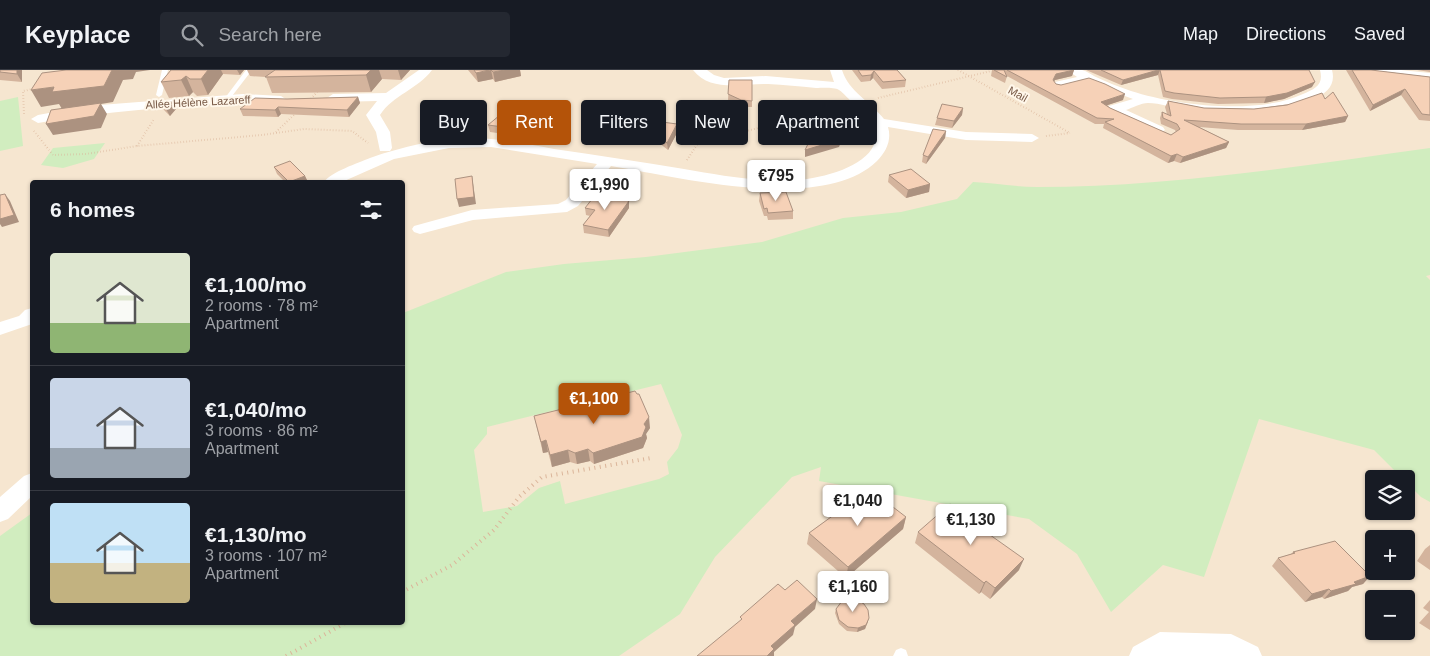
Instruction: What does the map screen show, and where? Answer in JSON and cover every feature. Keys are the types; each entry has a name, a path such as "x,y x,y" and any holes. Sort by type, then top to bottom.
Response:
{"street":[{"path":"385,146 382,128 374,121 373,114 380,103 418,79 426,70"},
{"path":"699,70 710,78 724,82 766,80 841,86"},
{"path":"836,70 841,86 857,100"},
{"path":"1073,70 1088,78 1147,99 1205,107 1247,109 1278,107 1306,100 1325,88 1328,78 1326,70"},
{"path":"1370,70 1430,76"},
{"path":"1059,85 1088,78"},
{"path":"320,93 388,97"},
{"name":"Allée Hélène Lazareff","path":"34,123 87,110 162,99 296,100"},
{"path":"1147,99 1114,109 1169,136"},
{"path":"336,180 378,159 414,149 457,143 491,143 678,173 760,185 784,186 830,179 864,164 882,144 883,134 877,120"},
{"path":"880,123 992,139 1032,138"},
{"path":"420,229 472,215 561,210 572,203 607,161"},
{"path":"0,319 30,319"},
{"path":"0,329 30,319"},
{"path":"0,512 30,484"},
{"path":"1143,656 1160,645 1231,646 1248,656"}],"lane":[{"path":"162,99 165,70"},
{"path":"227,99 249,70"}],"path":[{"name":"Mail","path":"958,70 1070,133 1032,138"},
{"path":"872,100 991,71"},
{"path":"24,120 22,91 42,88"},
{"path":"275,133 320,93"},
{"path":"137,146 162,99"},
{"path":"34,123 53,155 86,154 137,146 304,129 352,131 373,147 385,146"},
{"path":"678,173 698,143 758,128"},
{"path":"405,590 452,566 494,530 519,497 542,477 652,458"},
{"path":"286,656 342,625"}],"shaded area":[{"path":"0,70 1430,70 1430,656 0,656"}],"green space":[{"path":"18,97 23,146 0,151 0,101"},
{"path":"105,143 94,159 63,168 41,165 53,148"},
{"path":"1430,148 1430,275 1426,276 1430,280 1430,502 1415,491 1415,470 1394,470 1374,450 1259,419 1204,577 1163,565 1111,612 1077,554 1029,519 819,481 821,467 792,477 715,557 680,614 619,656 0,656 0,536 30,514 30,625 405,625 405,312 506,272 762,242 843,218 901,212 957,199 973,182 1037,187 1086,186 1234,174","holes":["661,384 682,435 678,448 667,462 669,474 659,479 565,504 560,481 539,488 517,506 483,512 474,450 487,434 487,427"]}],"building":[{"path":"0,70 17,70 17,74 0,72"},
{"path":"66,70 112,70 104,86 52,92 54,87 31,90 42,73"},
{"path":"171,70 208,70 201,79 190,79 186,76 181,80 161,82"},
{"path":"275,70 371,70 366,75 265,77"},
{"path":"474,70 489,70 476,73"},
{"path":"858,70 897,70 906,80 883,82 874,71 871,75 862,76"},
{"path":"994,70 1004,70 1007,77"},
{"path":"1007,70 1074,70 1056,74 1053,80 1056,84 1061,85 1089,78 1105,84 1125,94 1101,102 1110,108 1171,135 1180,129 1177,124 1163,118 1162,112 1171,116 1168,101 1204,108 1254,109 1287,105 1322,93 1325,99 1333,92 1348,116 1306,124 1241,124 1184,120 1229,142 1183,157 1177,154 1171,156 1105,122 1114,119 1097,118"},
{"path":"1101,70 1158,70 1123,80"},
{"path":"1160,70 1309,70 1315,82 1287,93 1266,97 1220,98 1165,91"},
{"path":"1352,70 1371,70 1430,77 1430,115 1422,114 1405,89 1373,105"},
{"path":"729,80 752,80 752,101 741,100 728,94"},
{"path":"358,97 347,110 278,107 275,110 240,109 255,98"},
{"path":"173,102 166,109 160,103"},
{"path":"101,103 94,116 46,124 51,110"},
{"path":"942,104 963,108 954,121 937,118"},
{"path":"497,118 497,126 488,125"},
{"path":"666,123 676,124 676,126 667,143"},
{"path":"933,129 946,131 928,157 923,155"},
{"path":"808,145 822,145 805,150"},
{"path":"290,161 305,176 294,180 287,180 274,167"},
{"path":"911,169 930,184 908,190 889,175"},
{"path":"472,176 474,197 457,199 455,179"},
{"path":"786,192 793,211 768,213 767,208 764,209 760,193"},
{"path":"5,194 14,215 0,219 0,195"},
{"path":"596,194 629,201 608,230 583,225 595,210 585,208"},
{"path":"635,391 639,394 649,417 644,424 646,427 642,437 593,453 588,449 575,453 568,450 550,455 546,440 541,442 534,416 562,409 563,412 611,400 611,397"},
{"path":"867,487 906,517 848,567 809,533 853,501 851,499"},
{"path":"950,504 969,520 1024,559 995,588 986,581 984,583 918,532"},
{"path":"1335,541 1365,571 1365,578 1354,582 1356,584 1312,594 1278,558 1295,553 1293,552"},
{"path":"797,580 817,599 791,621 795,625 771,646 774,649 767,656 697,656 742,619 740,617 778,584 785,590"},
{"path":"856,599 864,604 868,610 869,618 866,625 858,628 848,627 839,620 836,609 842,601"}]}
